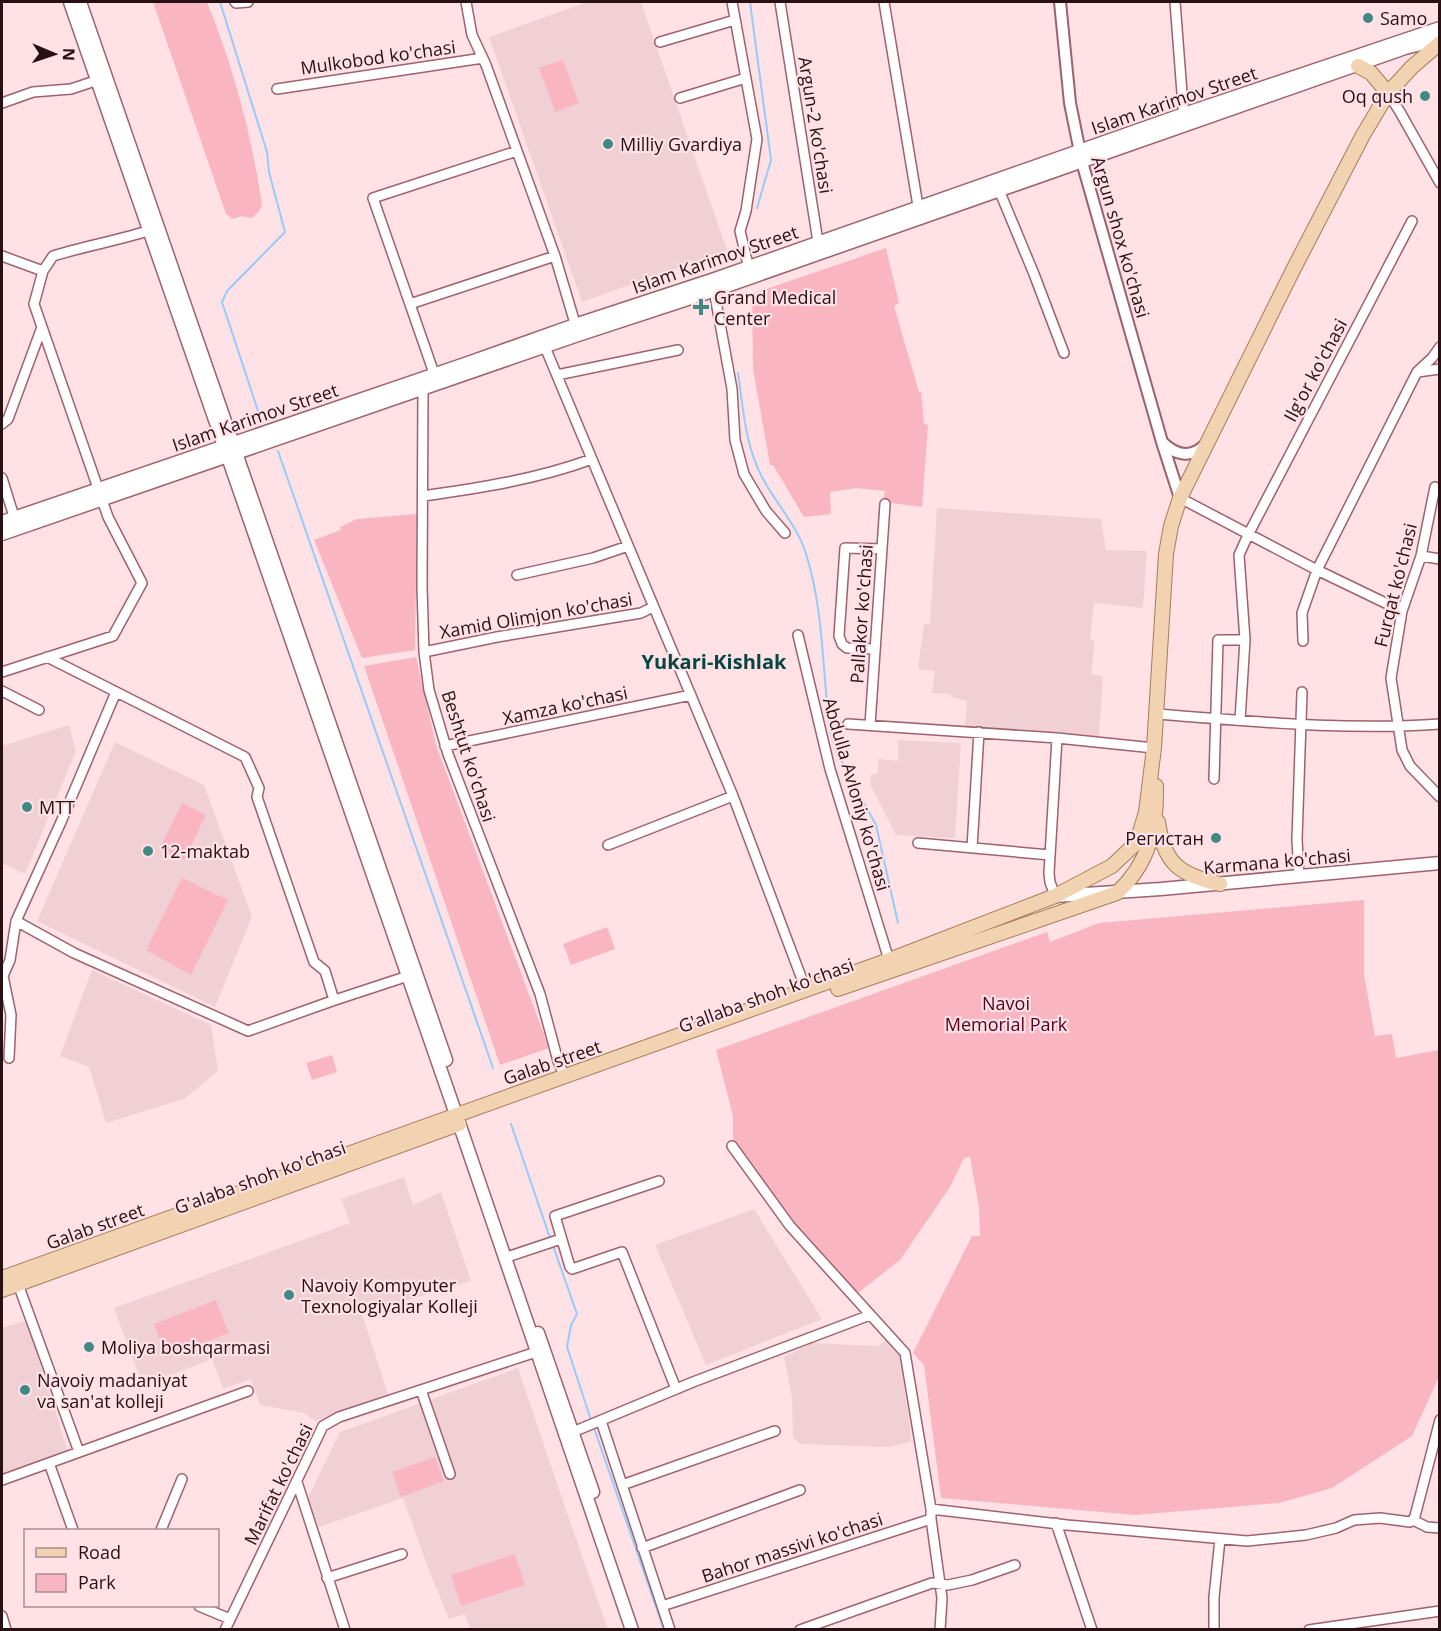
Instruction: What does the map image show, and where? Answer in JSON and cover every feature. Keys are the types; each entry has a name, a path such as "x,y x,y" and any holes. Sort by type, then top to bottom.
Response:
{"main road":[{"path":"70,2 102,79"},
{"path":"80,2 102,79 569,1433 640,1629"},
{"name":"Islam Karimov Street","path":"919,212 999,190 1184,114 1440,28"},
{"path":"1055,896 1112,866 1133,846 1144,822 1154,748 1166,554 1171,526 1180,498 1293,270 1364,135 1388,93 1440,41"},
{"name":"Islam Karimov Street","path":"2,534 16,523 713,285 919,212 1080,157 1184,127 1405,48 1440,41"},
{"path":"1421,59 1440,50"},
{"path":"1358,66 1371,73 1388,93"},
{"name":"Islam Karimov Street","path":"231,450 423,388 436,379 545,347 577,330"},
{"name":"Islam Karimov Street","path":"2,522 16,523"},
{"path":"1154,748 1161,841 1169,859 1191,876 1220,884"},
{"path":"1117,893 1142,862 1153,832 1157,809"},
{"name":"Karmana ko'chasi","path":"1117,893 1440,863"},
{"name":"Galab street","path":"2,1278 461,1118 565,1077 889,960 1055,896 1117,893"},
{"name":"G'allaba shoh ko'chasi","path":"428,1136 461,1118 1117,893"},
{"name":"G'alaba shoh ko'chasi","path":"2,1290 428,1136"},
{"path":"508,1256 536,1352 569,1433 632,1629"}],"street":[{"path":"235,2 248,2"},
{"path":"466,2 472,35 483,58 555,256 577,330"},
{"path":"732,2 757,139 746,211 740,231 750,272"},
{"name":"Argun-2 ko'chasi","path":"780,2 819,247"},
{"path":"884,2 919,212"},
{"name":"Argun shox ko'chasi","path":"1060,2 1070,103 1080,157 1180,498"},
{"path":"1175,2 1184,127"},
{"path":"660,42 735,20"},
{"name":"Mulkobod ko'chasi","path":"277,89 483,58"},
{"path":"680,98 746,78"},
{"path":"2,103 33,92 71,89 102,79"},
{"path":"1388,93 1440,183"},
{"path":"436,379 373,198 517,151"},
{"path":"999,190 1064,353"},
{"name":"Ilg'or ko'chasi","path":"1240,720 1245,640 1239,555 1412,222"},
{"path":"2,672 113,636 142,583 108,517 34,304 43,271 52,256 154,229"},
{"path":"2,256 43,271"},
{"path":"410,304 555,256"},
{"path":"713,285 729,369 735,440 740,460 750,487 785,533"},
{"path":"2,424 8,419 42,327"},
{"path":"545,347 733,796 806,990"},
{"path":"1303,641 1302,613 1317,570 1417,372 1440,347"},
{"path":"557,375 678,350"},
{"path":"1417,372 1440,369"},
{"name":"Beshtut ko'chasi","path":"423,388 422,587 424,652 429,690 445,746 494,879 540,994 558,1061 565,1077"},
{"path":"1162,442 1177,453 1188,454 1201,449 1208,443"},
{"path":"423,496 470,490 512,481 566,469 592,459"},
{"path":"2,478 16,523"},
{"name":"Furqat ko'chasi","path":"1435,487 1421,556 1402,611 1391,678 1402,750 1410,766 1440,797"},
{"path":"1180,498 1248,535 1402,611"},
{"name":"Pallakor ko'chasi","path":"870,725 885,504"},
{"path":"517,575 592,558 628,546"},
{"path":"875,649 847,648 842,644 839,636 845,548 882,549"},
{"path":"1421,556 1440,560"},
{"name":"Xamid Olimjon ko'chasi","path":"424,652 497,637 641,613 653,607"},
{"name":"Abdulla Avloniy ko'chasi","path":"798,635 830,769 889,960"},
{"path":"1214,779 1218,640 1245,640"},
{"path":"47,657 245,756 259,788 257,797 314,962 325,971 334,1000"},
{"path":"2,691 39,710"},
{"path":"9,1058 11,1015 3,976 16,921 116,692"},
{"path":"1299,877 1297,839 1302,692"},
{"name":"Xamza ko'chasi","path":"445,746 691,695"},
{"path":"1156,714 1301,725 1397,727 1440,724"},
{"path":"848,724 1057,738 1154,748"},
{"path":"972,848 979,732"},
{"path":"1055,896 1050,882 1050,855 1057,738"},
{"path":"608,845 733,796"},
{"path":"918,843 1050,855"},
{"path":"16,921 74,953 248,1031 412,974"},
{"path":"732,1146 790,1226 905,1353 942,1598 940,1629"},
{"path":"659,1181 555,1216 572,1269 622,1251 676,1389"},
{"path":"508,1256 561,1239"},
{"path":"18,1284 79,1452"},
{"path":"569,1433 870,1314"},
{"name":"Marifat ko'chasi","path":"225,1629 323,1426 339,1417 536,1352"},
{"path":"421,1390 450,1474"},
{"path":"2,1480 248,1391"},
{"path":"1413,1520 1440,1420"},
{"path":"601,1421 670,1629"},
{"path":"622,1485 776,1431"},
{"path":"49,1463 73,1529"},
{"path":"161,1529 182,1479"},
{"path":"297,1482 345,1629"},
{"path":"642,1548 800,1490"},
{"path":"931,1514 1247,1540 1306,1536 1336,1528 1354,1520 1380,1518 1410,1522 1413,1520 1426,1527 1440,1528"},
{"name":"Bahor massivi ko'chasi","path":"662,1606 931,1514"},
{"path":"1056,1523 1092,1629"},
{"path":"1214,1629 1214,1597 1220,1539"},
{"path":"327,1578 402,1554"},
{"path":"800,1629 932,1583 948,1585 972,1580 1015,1565"},
{"path":"203,1607 230,1619"},
{"path":"1309,1629 1351,1626 1440,1611"},
{"path":"2,1616 6,1629"}],"shaded area":[{"name":"Milliy Gvardiya","path":"587,2 641,2 727,250 582,302 489,37"},
{"path":"937,508 1101,519 1106,550 1147,551 1143,608 1094,603 1090,640 1095,641 1091,674 1103,676 1099,737 965,726 967,701 951,697 950,694 932,693 935,671 918,669 924,624 930,624"},
{"name":"MTT","path":"69,725 76,751 25,874 2,863 2,746"},
{"path":"898,740 961,743 955,838 896,835 870,784 871,775 878,773 878,759 898,761"},
{"name":"12-maktab","path":"115,742 204,785 252,917 215,1007 37,921"},
{"path":"92,970 211,1025 218,1071 184,1099 106,1123 89,1067 60,1056"},
{"name":"Navoiy Kompyuter Texnologiyalar Kolleji","path":"404,1177 413,1205 441,1192 471,1281 362,1314 388,1394 315,1421 304,1413 260,1405 251,1379 223,1389 212,1359 143,1386 114,1308 350,1223 341,1199"},
{"path":"754,1209 822,1319 706,1365 655,1245"},
{"name":"Navoiy madaniyat va san'at kolleji","path":"24,1321 28,1325 68,1452 2,1475 2,1328"},
{"path":"886,1340 899,1356 911,1442 889,1447 801,1444 793,1437 792,1398 784,1357 812,1343 878,1346"},
{"path":"518,1368 608,1629 470,1629 465,1614 449,1619 403,1498 319,1527 308,1498 340,1432"}],"green space":[{"path":"153,2 207,2 233,76 253,153 262,205 252,218 241,216 233,219 226,214"},
{"path":"563,60 579,103 555,112 539,68"},
{"path":"886,248 899,303 894,306 919,392 921,392 924,424 928,425 922,507 883,502 885,491 856,488 830,492 831,514 804,517 773,465 770,465 753,369 752,294"},
{"path":"417,514 415,650 362,658 314,540 341,530 340,527 357,519"},
{"path":"416,657 436,745 549,1048 500,1065 364,666"},
{"path":"182,803 206,815 184,860 160,848"},
{"path":"182,878 228,900 191,975 146,950"},
{"name":"Navoi Memorial Park","path":"1364,900 1364,975 1375,1036 1392,1034 1396,1058 1439,1050 1439,1377 1412,1436 1332,1488 1279,1503 1135,1515 941,1498 924,1365 913,1353 972,1236 980,1236 979,1208 970,1157 964,1158 950,1187 900,1260 858,1293 787,1219 739,1149 733,1138 733,1116 716,1050 1047,932 1050,942 1099,923"},
{"path":"607,927 615,949 571,965 563,944"},
{"path":"332,1055 337,1072 312,1080 306,1063"},
{"path":"216,1300 229,1333 166,1357 154,1324"},
{"path":"435,1457 444,1481 401,1497 392,1472"},
{"path":"515,1554 525,1585 461,1606 451,1575"}],"waterway":[{"path":"220,2 267,152 269,172 285,232 227,291 222,302 261,420"},
{"path":"750,2 771,160 757,208"},
{"path":"738,373 751,451 766,485 797,533 806,554 816,597 830,730 836,751 876,825 898,923"},
{"path":"278,451 493,1068"},
{"path":"511,1124 550,1238"},
{"path":"552,1243 577,1314 571,1325 567,1347 591,1420"},
{"path":"593,1425 664,1630"}],"place":[{"name":"Samo","path":"1368,18"},
{"name":"Oq qush","path":"1425,96"},
{"name":"Milliy Gvardiya","path":"608,144"},
{"name":"Grand Medical Center","path":"701,307"},
{"name":"MTT","path":"27,807"},
{"name":"Регистан","path":"1216,838"},
{"name":"12-maktab","path":"148,851"},
{"name":"Navoiy Kompyuter Texnologiyalar Kolleji","path":"289,1295"},
{"name":"Moliya boshqarmasi","path":"89,1347"},
{"name":"Navoiy madaniyat va san'at kolleji","path":"25,1390"}],"district":[{"name":"Yukari-Kishlak","path":"714,661"}]}
